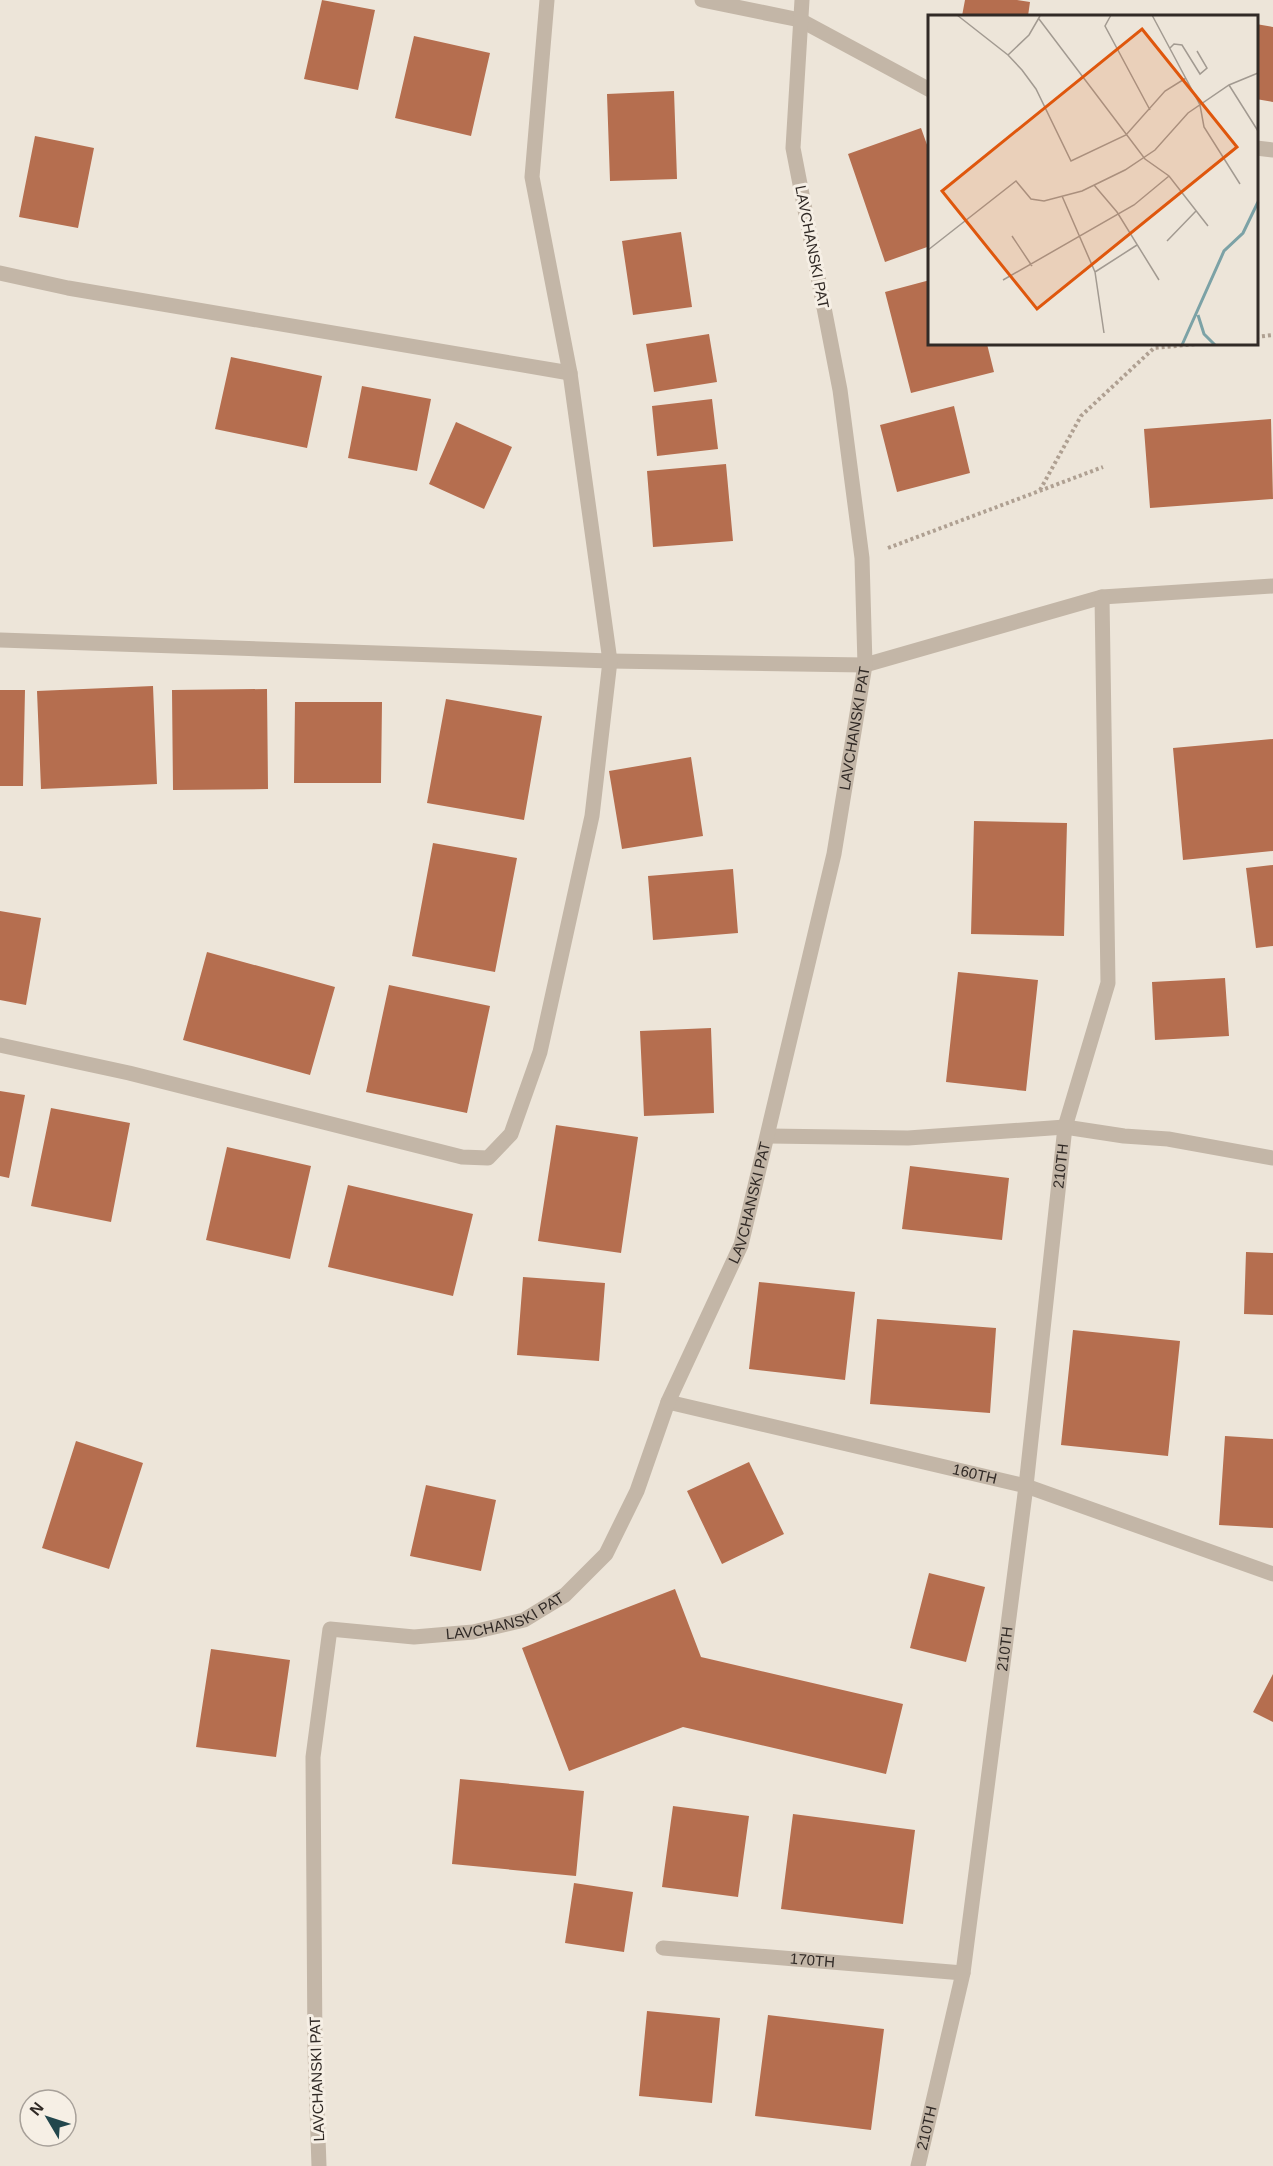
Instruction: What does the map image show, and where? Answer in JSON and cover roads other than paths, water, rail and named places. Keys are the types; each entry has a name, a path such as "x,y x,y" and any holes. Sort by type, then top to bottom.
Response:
{"street":[{"path":"0,1045 129,1073 462,1157 488,1158 511,1134 540,1052 592,816 610,661 570,373 532,177 547,0"},
{"path":"702,0 800,20 928,89"},
{"name":"LAVCHANSKI PAT","path":"319,2166 315,2051 313,1757 330,1629 414,1637 473,1632 524,1620 565,1595 606,1554 637,1491 668,1402 741,1245 769,1136 834,854 865,665 862,558 840,390 792,148 802,0"},
{"path":"1258,148 1273,150"},
{"path":"0,273 68,288 570,373"},
{"path":"0,640 610,661 865,665 1102,597 1273,586"},
{"name":"210TH","path":"918,2166 963,1973 1026,1486 1065,1127 1108,984 1102,597"},
{"path":"769,1136 908,1138 1065,1127 1124,1136 1168,1139 1273,1158"},
{"name":"160TH","path":"668,1402 1026,1486 1273,1574"},
{"name":"170TH","path":"663,1948 963,1973"}]}
